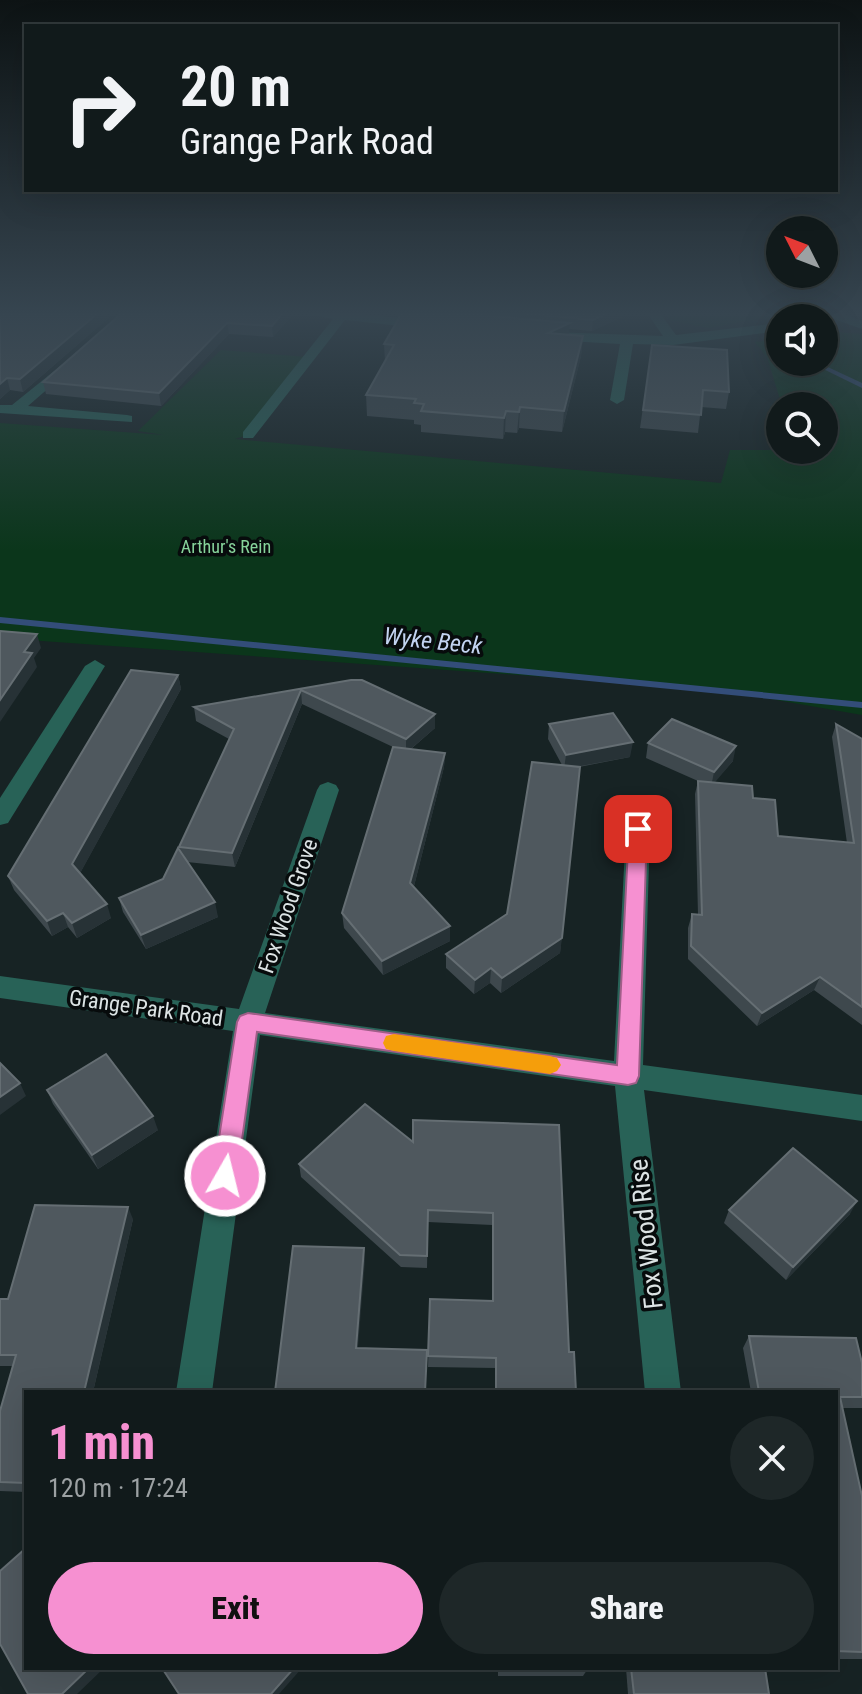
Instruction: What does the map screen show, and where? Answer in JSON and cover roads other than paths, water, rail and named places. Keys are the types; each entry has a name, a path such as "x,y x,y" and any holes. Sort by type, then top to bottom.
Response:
{"street":[{"path":"16,409 35,392"},
{"path":"248,435 282,392"},
{"path":"617,400 618,392"},
{"path":"0,409 127,419"},
{"path":"0,817 95,666"},
{"name":"Fox Wood Grove","path":"194,1390 248,1022 328,790"},
{"name":"Fox Wood Rise","path":"638,829 628,1076 663,1390"},
{"name":"Grange Park Road","path":"0,987 862,1108"}],"waterway":[{"name":"Wyke Beck","path":"0,620 862,705"}],"park label":[{"name":"Arthur's Rein","path":"226,546"}]}
